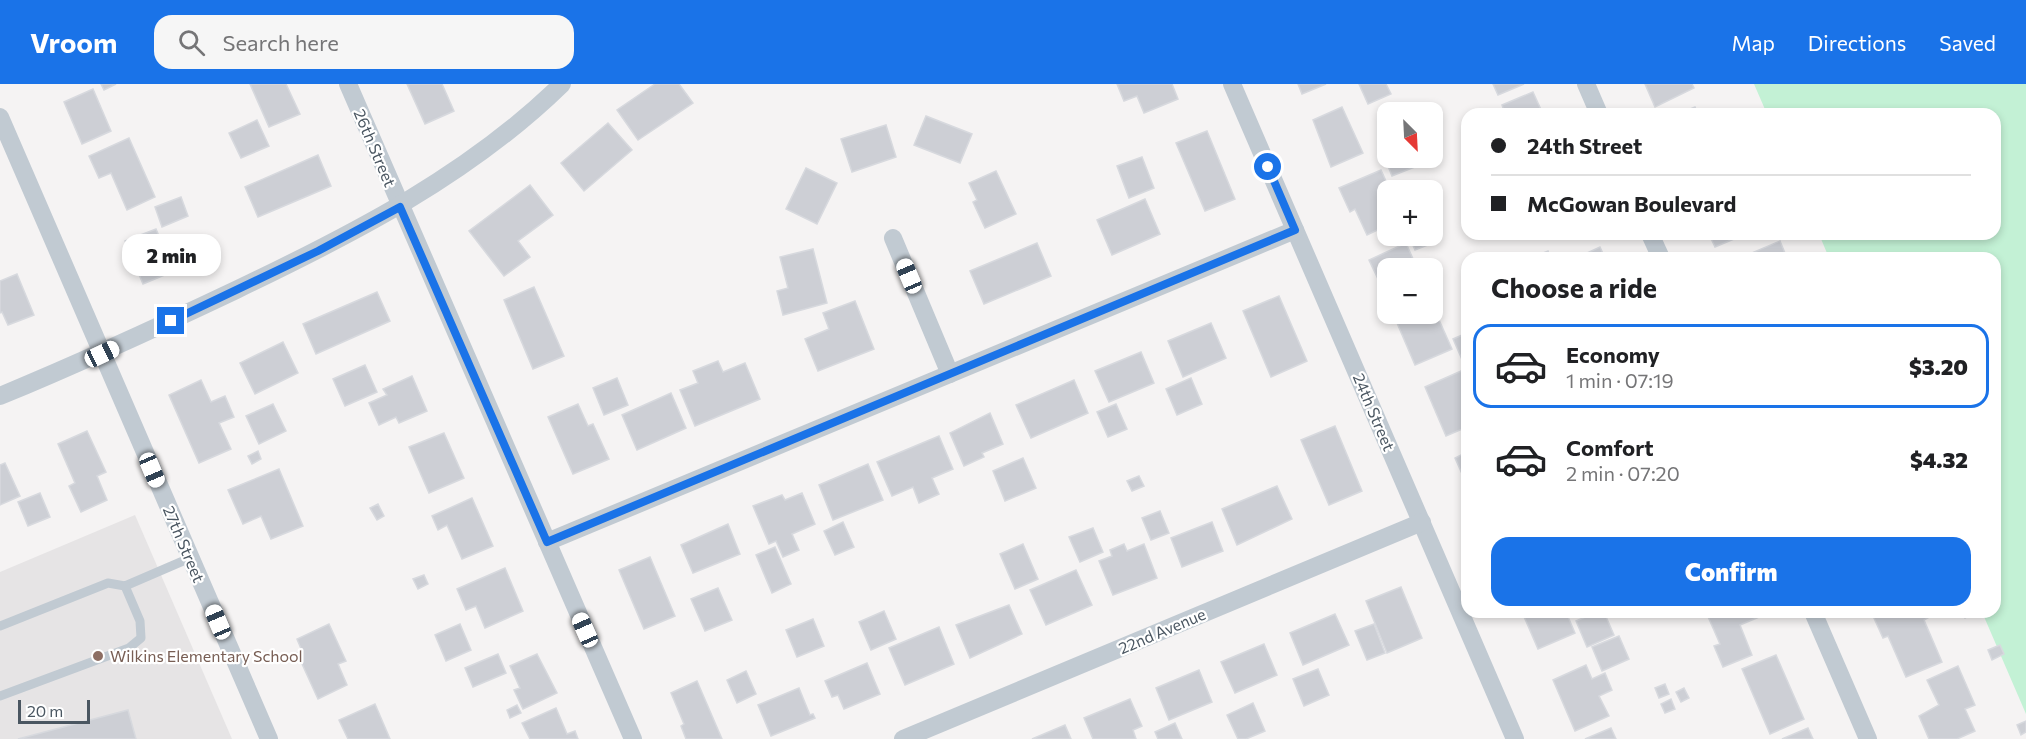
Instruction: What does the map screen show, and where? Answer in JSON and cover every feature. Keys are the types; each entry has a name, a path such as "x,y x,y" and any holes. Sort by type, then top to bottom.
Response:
{"street":[{"name":"26th Street","path":"348,84 633,739"},
{"path":"0,396 102,354 318,251 400,207 481,152 562,84"},
{"name":"24th Street","path":"1232,84 1461,613"},
{"path":"1586,84 1596,108"},
{"name":"27th Street","path":"0,117 269,739"},
{"path":"547,542 1295,230"},
{"path":"893,238 950,374"},
{"name":"22nd Avenue","path":"903,739 1422,522"},
{"name":"24th Street","path":"1463,618 1515,739"},
{"path":"1816,618 1868,739"}],"lane":[{"path":"0,626 108,583 125,586 190,558"},
{"path":"0,696 129,648 141,638 140,621 125,586"}],"shaded area":[{"name":"Wilkins Elementary School","path":"135,515 232,739 0,739 0,572"}],"green space":[{"path":"1754,84 2026,84 2026,714 1985,618 2001,618 2001,252 1826,252 1822,240 2001,240 2001,108 1764,108"}],"building":[{"path":"101,84 116,84 104,90"},
{"path":"250,84 286,84 300,114 269,127"},
{"path":"407,84 442,84 454,111 425,124"},
{"path":"655,84 679,84 693,103 638,140 617,110"},
{"path":"1117,84 1172,84 1178,99 1144,113 1137,96 1124,101"},
{"path":"1298,84 1326,84 1302,94"},
{"path":"1359,84 1386,84 1391,94 1368,104"},
{"path":"1493,84 1524,84 1498,95"},
{"path":"1645,84 1692,84 1694,88 1655,107"},
{"path":"93,89 111,131 82,144 64,102"},
{"path":"1533,92 1540,108 1503,108 1502,105"},
{"path":"1342,107 1363,153 1331,167 1313,120"},
{"path":"926,116 972,134 960,163 914,145"},
{"path":"257,120 269,146 241,158 229,133"},
{"path":"608,123 632,150 584,191 561,163"},
{"path":"886,125 896,157 852,172 841,139"},
{"path":"1207,131 1235,199 1205,211 1176,143"},
{"path":"129,138 155,197 127,210 111,173 99,178 89,156"},
{"path":"318,155 331,186 258,217 245,187"},
{"path":"1142,157 1154,188 1129,198 1117,166"},
{"path":"806,168 837,183 817,224 786,209"},
{"path":"1389,168 1412,168 1392,176"},
{"path":"1381,170 1386,180 1377,180 1377,230 1367,235 1355,209 1350,212 1339,188"},
{"path":"996,171 1016,214 985,228 973,202 977,200 969,183"},
{"path":"530,185 553,215 518,241 530,257 504,276 469,231"},
{"path":"181,197 188,216 162,227 155,207"},
{"path":"1145,199 1160,234 1112,255 1097,220"},
{"path":"156,229 174,271 143,284 125,241"},
{"path":"1712,240 1732,240 1715,247"},
{"path":"1780,241 1785,252 1754,252"},
{"path":"1037,243 1051,276 984,304 970,271"},
{"path":"1399,246 1407,246 1413,258 1377,258 1377,277 1369,260"},
{"path":"1413,246 1425,246 1415,250"},
{"path":"1600,247 1602,252 1589,252"},
{"path":"813,249 827,303 783,315 777,291 788,288 780,257"},
{"path":"17,274 34,315 8,325 2,312 0,313 0,281"},
{"path":"534,287 564,356 533,369 504,300"},
{"path":"377,292 390,321 316,354 303,324"},
{"path":"1279,296 1307,361 1271,377 1243,311"},
{"path":"855,301 874,349 818,371 805,339 829,329 823,313"},
{"path":"1211,323 1226,358 1183,377 1168,341"},
{"path":"1397,324 1441,324 1452,349 1415,365"},
{"path":"1461,336 1461,357 1453,339"},
{"path":"283,342 298,373 255,394 240,363"},
{"path":"1141,352 1154,383 1109,402 1095,371"},
{"path":"718,361 723,372 745,363 760,399 695,426 680,390 698,383 693,371"},
{"path":"365,365 377,392 345,406 333,379"},
{"path":"1461,371 1461,430 1446,436 1425,387"},
{"path":"412,376 427,411 399,423 396,417 379,425 369,403 387,395 383,389"},
{"path":"617,378 628,405 604,415 593,388"},
{"path":"1191,378 1202,404 1177,415 1166,389"},
{"path":"201,380 211,402 225,396 234,417 219,423 231,449 199,463 169,395"},
{"path":"1074,380 1088,413 1031,438 1016,405"},
{"path":"671,393 686,428 637,450 622,415"},
{"path":"273,404 286,431 259,444 246,416"},
{"path":"578,404 588,426 593,424 609,459 573,474 548,417"},
{"path":"1116,404 1127,429 1108,437 1097,412"},
{"path":"990,413 1003,444 982,453 984,457 964,466 950,433"},
{"path":"1335,426 1362,491 1329,505 1301,440"},
{"path":"87,431 106,472 97,476 107,500 81,512 69,486 75,483 58,444"},
{"path":"444,433 464,478 429,493 409,447"},
{"path":"939,436 953,469 932,478 939,494 919,503 913,487 892,496 877,462"},
{"path":"258,451 261,459 252,464 248,456"},
{"path":"1461,455 1461,472 1455,458"},
{"path":"1023,458 1036,488 1005,501 993,471"},
{"path":"5,463 20,496 0,505 0,465"},
{"path":"868,464 883,500 833,520 819,485"},
{"path":"279,469 303,526 271,539 261,516 243,524 228,490"},
{"path":"1139,476 1144,486 1132,491 1127,481"},
{"path":"1277,486 1292,519 1237,545 1222,509"},
{"path":"40,493 50,517 28,526 18,502"},
{"path":"802,493 815,524 792,534 799,550 783,557 776,541 769,544 753,506 782,495 785,500"},
{"path":"472,498 493,546 462,559 447,525 438,530 432,516"},
{"path":"378,504 384,516 377,520 370,508"},
{"path":"1160,511 1169,533 1151,540 1142,518"},
{"path":"843,522 854,547 835,555 824,531"},
{"path":"1212,522 1223,551 1182,567 1171,538"},
{"path":"728,524 740,554 693,573 681,545"},
{"path":"1093,528 1103,552 1080,562 1069,537"},
{"path":"1023,544 1038,579 1015,589 1000,554"},
{"path":"1124,544 1127,551 1144,544 1157,578 1113,595 1099,561 1112,556 1110,550"},
{"path":"775,547 791,584 772,593 756,555"},
{"path":"650,557 675,616 644,629 619,570"},
{"path":"505,568 523,611 485,628 476,606 466,610 457,589"},
{"path":"1076,570 1092,605 1046,625 1030,590"},
{"path":"424,575 428,584 418,589 413,579"},
{"path":"1401,587 1422,638 1387,653 1366,601"},
{"path":"718,588 732,620 705,631 691,599"},
{"path":"1009,605 1022,634 970,658 956,625"},
{"path":"884,611 896,639 871,650 859,622"},
{"path":"1335,614 1349,645 1303,665 1290,633"},
{"path":"1525,618 1569,618 1575,633 1538,649"},
{"path":"1583,618 1607,618 1614,635 1587,647 1576,621"},
{"path":"1709,618 1757,618 1740,625 1752,655 1723,667 1714,646 1720,644"},
{"path":"1874,618 1928,618 1924,620 1942,662 1906,677 1888,636 1883,638"},
{"path":"813,619 824,646 797,657 786,630"},
{"path":"329,624 346,661 338,664 347,685 318,699 297,653 302,651 297,639"},
{"path":"460,624 471,650 446,661 435,635"},
{"path":"1374,624 1385,653 1367,660 1355,631"},
{"path":"939,627 954,664 905,685 889,648"},
{"path":"1619,636 1629,659 1602,671 1592,647"},
{"path":"1264,644 1277,675 1235,693 1221,662"},
{"path":"2000,645 2004,654 1992,660 1988,650"},
{"path":"498,654 506,673 473,687 465,668"},
{"path":"537,654 557,693 523,709 514,690 520,688 510,666"},
{"path":"1776,655 1804,719 1770,734 1742,669"},
{"path":"867,663 880,694 844,709 838,695 832,697 825,681"},
{"path":"1586,665 1592,679 1605,673 1612,690 1599,696 1609,716 1575,731 1553,680"},
{"path":"1958,666 1975,705 1965,709 1975,731 1957,739 1929,739 1919,716 1939,705 1927,680"},
{"path":"1318,669 1329,695 1304,706 1293,679"},
{"path":"1199,670 1212,702 1169,720 1156,688"},
{"path":"746,671 756,694 737,703 727,680"},
{"path":"697,681 722,739 686,739 681,726 684,724 671,693"},
{"path":"1665,684 1669,694 1659,698 1655,688"},
{"path":"799,688 810,715 813,714 815,718 771,736 758,705"},
{"path":"1684,688 1689,698 1681,702 1676,692"},
{"path":"1130,699 1142,726 1133,730 1136,739 1093,739 1084,718"},
{"path":"1671,699 1675,709 1665,713 1661,704"},
{"path":"1253,703 1265,731 1246,739 1238,739 1227,715"},
{"path":"375,704 390,739 348,739 339,720"},
{"path":"517,705 521,713 510,718 507,710"},
{"path":"556,708 567,734 575,731 578,739 530,739 522,723"},
{"path":"128,710 136,739 18,739"},
{"path":"2026,721 2026,732 2021,735 2017,725"},
{"path":"1175,723 1182,739 1158,739 1155,732"},
{"path":"1065,725 1071,739 1032,739"},
{"path":"1611,728 1616,739 1585,739"},
{"path":"1808,728 1813,739 1782,739"}],"place":[{"name":"Wilkins Elementary School","path":"98,656"}],"route":[{"path":"171,321 318,251 400,207 547,542 1295,230 1268,167"}]}
